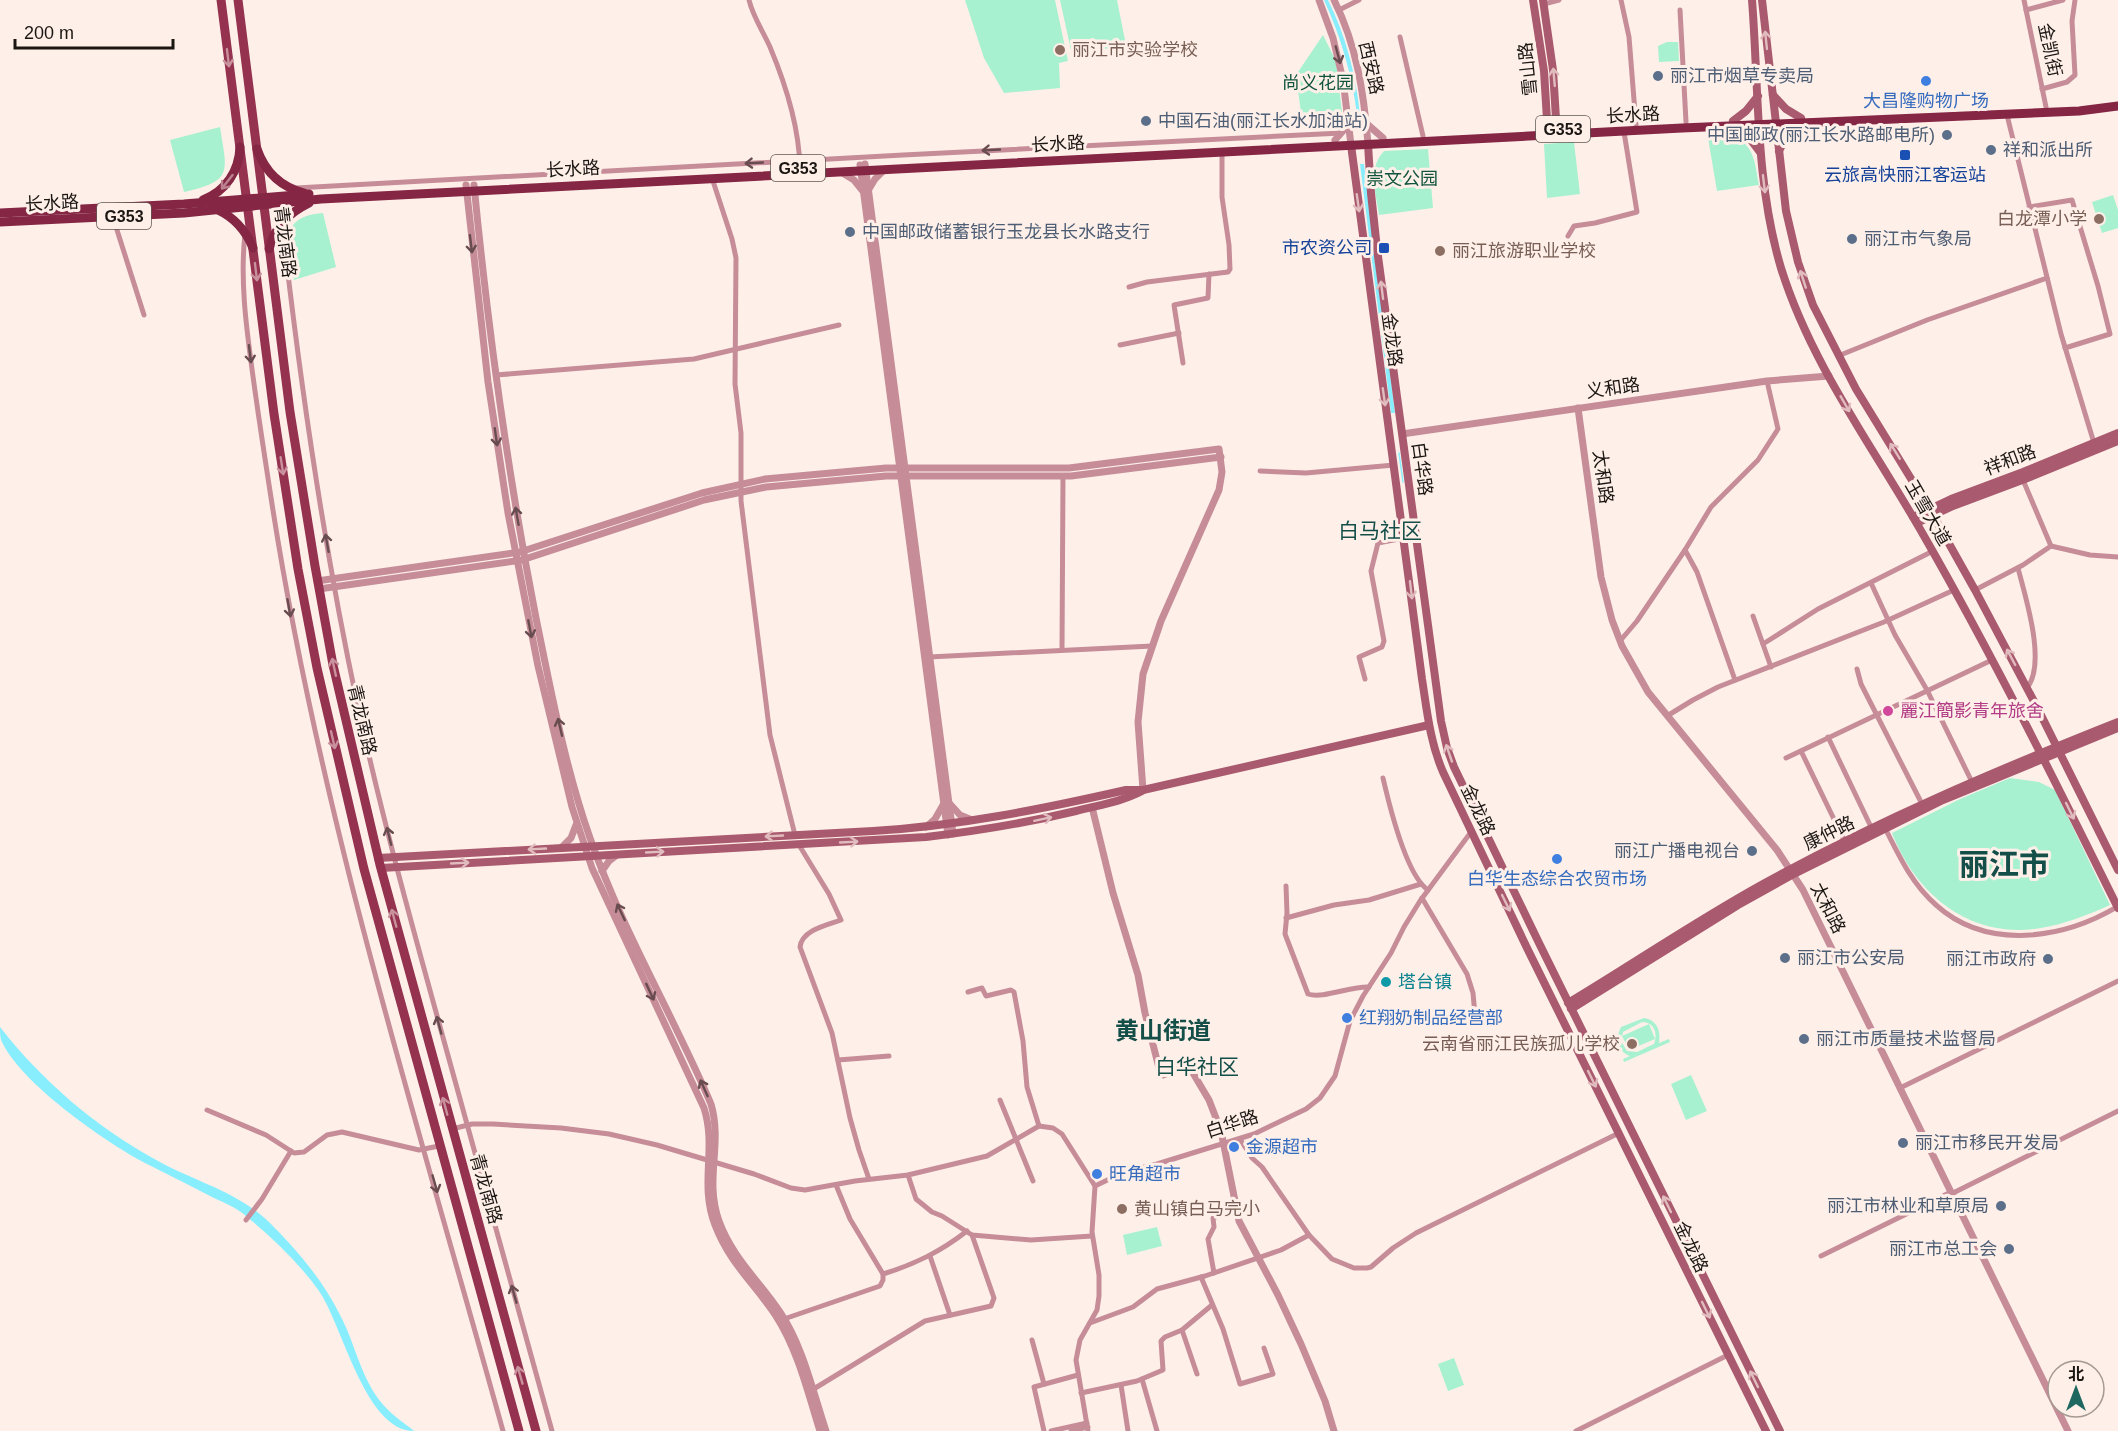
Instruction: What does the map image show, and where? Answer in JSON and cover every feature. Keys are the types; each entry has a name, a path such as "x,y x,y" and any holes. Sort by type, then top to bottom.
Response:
{"highway":[{"name":"长水路","path":"1800,121 2046,107 2118,100"},
{"name":"长水路","path":"1368,142 1383,138 1423,136 1624,132 1760,122 2007,115 2079,111 2118,106"},
{"name":"长水路","path":"0,213 247,202 470,188 712,178 1348,139 1368,142 1552,133 1636,125 1733,124"},
{"name":"长水路","path":"470,188 800,164 885,169 1222,152 1348,139"},
{"path":"196,203 214,195 228,182 237,165 240,147"},
{"path":"257,149 269,171 278,180 292,189 317,196"},
{"path":"269,249 277,230 287,217 317,196"},
{"name":"长水路","path":"0,222 215,210 247,202"},
{"path":"215,210 233,219 245,232 253,248"}],"main road":[{"name":"青龙南路","path":"221,0 282,466 319,678 364,869 519,1431"},
{"name":"青龙南路","path":"238,0 290,412 318,585 343,712 379,863 536,1431"},
{"name":"雪山路","path":"1533,0 1552,133"},
{"name":"玉雪大道","path":"1752,0 1761,154 1767,205 1781,267 1803,327 1829,376 1933,551 2043,756 2118,907"},
{"name":"玉雪大道","path":"1762,0 1786,211 1798,262 1819,320 1870,412 1975,590 2118,870"},
{"name":"雪山路","path":"1543,2 1553,70 1552,133"},
{"path":"1772,94 1800,121 1787,135 1778,153"},
{"path":"1758,96 1733,124 1748,136 1761,154"},
{"name":"金龙路","path":"1348,139 1429,725 1438,762 1766,1431"},
{"name":"白华路","path":"1368,142 1377,249 1442,730 1454,767 1482,825"},
{"name":"祥和路","path":"1915,520 2118,433"},
{"name":"祥和路","path":"1931,512 2023,480 2118,441"},
{"name":"康仲路","path":"1792,872 1943,800 2118,722"},
{"path":"379,863 394,857 949,825 1125,790 1143,790 1429,725"},
{"name":"康仲路","path":"2058,749 2118,728"},
{"name":"康仲路","path":"1570,1006 1845,842 1972,782 2043,756"},
{"path":"379,863 396,867 799,845 950,834 1011,825 1092,807 1127,799 1143,790"},
{"name":"金龙路","path":"1482,825 1780,1431"}],"street":[{"path":"749,0 769,45 791,107 800,144 800,164"},
{"name":"西安路","path":"1319,0 1340,66 1349,124 1348,139"},
{"name":"西安路","path":"1334,0 1358,66 1368,142"},
{"path":"1339,10 1359,0"},
{"path":"1543,2 1559,0"},
{"path":"1623,0 1630,47 1636,125"},
{"name":"金凯街","path":"2024,0 2046,107"},
{"path":"2026,10 2062,0"},
{"path":"2043,89 2067,82 2075,75 2072,21 2075,0"},
{"path":"1680,10 1686,123"},
{"path":"1400,37 1423,136"},
{"path":"2007,115 2065,348 2094,443"},
{"path":"1366,123 1383,138"},
{"path":"1568,236 1574,226 1637,212 1624,132"},
{"path":"292,189 1348,139"},
{"path":"1129,287 1147,282 1228,272 1230,269 1229,245 1223,206 1222,152"},
{"path":"863,167 950,834"},
{"path":"866,191 885,169"},
{"path":"839,171 866,191"},
{"path":"712,178 736,258 735,384 741,441 740,487 770,735 795,835"},
{"path":"470,188 520,556 589,835 588,846"},
{"path":"470,188 494,425 543,687 576,822 592,856 603,871 711,1104 716,1129 710,1162 708,1196 715,1225 735,1263 776,1315 785,1332 820,1431"},
{"path":"2029,207 2072,200 2098,286 2110,334 2065,348"},
{"path":"116,216 117,230 144,315"},
{"path":"277,230 284,240 306,410 333,583 357,700 396,867 552,1431"},
{"path":"245,232 242,256 250,351 266,468 292,624 322,767 346,862 503,1431"},
{"path":"1183,363 1174,305 1208,298 1209,274"},
{"path":"1838,356 1927,320 2047,279"},
{"path":"496,375 674,362 706,357 839,325"},
{"path":"1120,345 1179,333"},
{"name":"义和路","path":"1402,434 1767,381 1829,376"},
{"path":"1620,641 1637,621 1711,507 1758,459 1778,429 1767,381"},
{"name":"太和路","path":"1578,408 1601,577 1620,641 1640,680 1792,872 1810,904 2068,1431"},
{"path":"902,472 1063,476 1220,453"},
{"path":"318,585 520,556 740,487 766,487 902,472 1069,468 1220,453"},
{"path":"1143,790 1138,712 1143,674 1168,604 1219,490 1222,472 1220,453"},
{"path":"1260,471 1306,473 1394,465"},
{"path":"902,472 929,657 946,802 938,816 925,827"},
{"path":"1062,650 1063,476"},
{"path":"2023,480 2051,546"},
{"path":"1365,679 1359,657 1382,647 1384,641 1371,571 1378,543 1404,538"},
{"path":"1975,590 2018,568 2051,546 2090,555 2118,557"},
{"path":"1685,550 1697,572 1735,680"},
{"path":"1763,644 1805,616 1933,551"},
{"path":"2018,568 2035,637 2034,674 2027,688"},
{"path":"1870,583 1927,690 1972,782"},
{"path":"1667,716 1700,696 1735,680 1888,620 1954,590"},
{"path":"1753,616 1771,667"},
{"path":"929,657 1152,646"},
{"path":"1786,758 1992,660"},
{"path":"1857,669 1861,684 1922,804"},
{"path":"1828,737 1872,829"},
{"path":"1801,751 1845,842"},
{"path":"1383,778 1396,831 1421,884 1428,890"},
{"path":"946,802 960,815 977,821"},
{"path":"1092,807 1113,893 1138,975 1160,1072 1163,1075 1185,1067 1192,1069 1213,1109 1225,1143 1239,1221 1309,1361 1334,1431"},
{"path":"561,848 571,838 576,822"},
{"path":"1886,828 1904,866 1929,899 1951,916 1975,928 2012,936 2049,933 2082,924 2118,907"},
{"name":"白华路","path":"1095,1186 1124,1172 1240,1139 1306,1109 1324,1094 1335,1076 1350,1021 1369,987 1422,898 1472,832"},
{"path":"589,835 610,845"},
{"path":"799,845 829,894 841,920 805,935 800,944 829,1024 859,1150 869,1179"},
{"path":"603,871 609,861 617,855"},
{"path":"592,856 592,868 704,1108 709,1132 713,1195 725,1234 739,1260 784,1319 798,1348 826,1431"},
{"path":"569,857 592,868"},
{"path":"1286,918 1334,905 1369,900 1421,884"},
{"path":"1286,886 1284,929 1309,995 1369,987"},
{"path":"1422,898 1467,974 1473,993 1475,1015"},
{"path":"1900,1088 2118,981"},
{"path":"968,992 982,988 986,996 1011,990 1014,992 1023,1041 1027,1087 1039,1126"},
{"path":"838,1060 889,1056"},
{"path":"1000,1100 1033,1181"},
{"path":"207,1110 266,1135 291,1151 301,1153 327,1136 342,1132 419,1150 439,1146"},
{"path":"1821,1256 2118,1111"},
{"path":"452,1129 467,1125 493,1124 593,1131 641,1141 754,1174 795,1189 814,1190 869,1179 908,1175 987,1156 1039,1126 1053,1128 1062,1134 1095,1186 1092,1236 1100,1290 1096,1310 1082,1335 1077,1350 1078,1375 1088,1427"},
{"path":"1240,1139 1309,1235 1332,1259 1354,1268 1371,1267 1393,1248 1416,1233 1618,1133"},
{"path":"246,1220 262,1199 291,1151"},
{"path":"908,1175 916,1199 932,1212 970,1233 1031,1240 1092,1236"},
{"path":"784,1319 880,1286 883,1274 850,1219 836,1185"},
{"path":"1214,1273 1208,1239 1214,1227 1213,1218 1236,1210"},
{"path":"883,1274 930,1256 970,1233"},
{"path":"812,1390 920,1324 950,1315 984,1309 994,1302 970,1233"},
{"path":"1089,1323 1133,1307 1157,1289 1214,1273 1281,1250 1309,1235"},
{"path":"930,1256 950,1315"},
{"path":"1201,1277 1223,1329 1240,1384 1273,1374 1264,1348"},
{"path":"1081,1393 1121,1385 1163,1370 1161,1341 1182,1330 1212,1305"},
{"path":"1182,1330 1197,1374"},
{"path":"1032,1340 1044,1384"},
{"path":"1576,1431 1728,1355"},
{"path":"1044,1431 1034,1387 1078,1375"},
{"path":"1142,1379 1157,1431"},
{"path":"1121,1385 1128,1431"},
{"path":"1051,1431 1088,1427"},
{"path":"1071,1431 1088,1427"}],"green space":[{"path":"965,0 1055,0 1068,61 1059,63 1060,88 1004,93 984,58"},
{"path":"1060,0 1117,0 1126,45 1072,55"},
{"name":"尚义花园","path":"1323,35 1336,61 1342,112 1301,113 1296,75"},
{"path":"1667,42 1678,42 1679,61 1659,62 1658,46"},
{"path":"220,127 225,164 223,172 212,184 184,192 170,140"},
{"path":"1733,137 1740,140 1750,150 1759,185 1717,191 1708,138"},
{"path":"1574,142 1580,194 1547,198 1544,144"},
{"name":"崇文公园","path":"1428,149 1433,208 1379,215 1374,173 1384,151"},
{"path":"2113,195 2118,210 2118,228 2102,233 2092,202"},
{"path":"323,213 336,267 294,280 288,245 292,227 298,220 308,215"},
{"path":"2010,778 2039,782 2055,790 2110,905 2076,919 2041,928 2015,930 1992,927 1969,920 1949,908 1916,876 1902,855 1892,833 1960,799"},
{"path":"1644,1018 1648,1019 1657,1027 1659,1043 1669,1039 1670,1042 1624,1062 1623,1059 1630,1056 1622,1051 1618,1044 1621,1027","holes":["1646,1022 1654,1029 1656,1036 1654,1044 1637,1052 1627,1051 1621,1041 1623,1032"]},
{"path":"1649,1024 1655,1039 1629,1050 1622,1036"},
{"path":"1691,1075 1707,1111 1686,1120 1671,1084"},
{"path":"1157,1227 1162,1246 1127,1255 1123,1235"},
{"path":"1454,1358 1464,1385 1448,1391 1438,1364"}],"water":[{"path":"1324,0 1328,0 1345,42 1356,85 1360,115 1357,115 1341,42"},
{"path":"1360,164 1364,164 1395,413 1391,413"},
{"path":"0,1027 53,1085 92,1118 135,1148 230,1195 269,1222 299,1254 326,1290 345,1326 373,1391 392,1413 414,1431 397,1426 382,1414 357,1374 319,1291 276,1242 238,1210 145,1163 86,1126 44,1092 11,1057 1,1040"}],"waterway":[{"path":"1399,453 1403,482"}],"place":[{"name":"丽江市实验学校","path":"1060,50"},
{"name":"丽江市烟草专卖局","path":"1658,76"},
{"name":"大昌隆购物广场","path":"1926,81"},
{"name":"中国石油(丽江长水加油站)","path":"1146,121"},
{"name":"中国邮政(丽江长水路邮电所)","path":"1947,135"},
{"name":"祥和派出所","path":"1991,150"},
{"name":"云旅高快丽江客运站","path":"1905,155"},
{"name":"白龙潭小学","path":"2099,219"},
{"name":"中国邮政储蓄银行玉龙县长水路支行","path":"850,232"},
{"name":"丽江市气象局","path":"1852,239"},
{"name":"市农资公司","path":"1384,248"},
{"name":"丽江旅游职业学校","path":"1440,251"},
{"name":"麗江簡影青年旅舍","path":"1888,711"},
{"name":"丽江广播电视台","path":"1752,851"},
{"name":"白华生态综合农贸市场","path":"1557,859"},
{"name":"丽江市公安局","path":"1785,958"},
{"name":"丽江市政府","path":"2048,959"},
{"name":"塔台镇","path":"1386,982"},
{"name":"红翔奶制品经营部","path":"1347,1018"},
{"name":"丽江市质量技术监督局","path":"1804,1039"},
{"name":"云南省丽江民族孤儿学校","path":"1632,1044"},
{"name":"丽江市移民开发局","path":"1903,1143"},
{"name":"金源超市","path":"1234,1147"},
{"name":"旺角超市","path":"1097,1174"},
{"name":"丽江市林业和草原局","path":"2001,1206"},
{"name":"黄山镇白马完小","path":"1122,1209"},
{"name":"丽江市总工会","path":"2009,1249"}],"district":[{"name":"白马社区","path":"1380,530"},
{"name":"丽江市","path":"2004,864"},
{"name":"黄山街道","path":"1163,1030"},
{"name":"白华社区","path":"1197,1066"}]}
